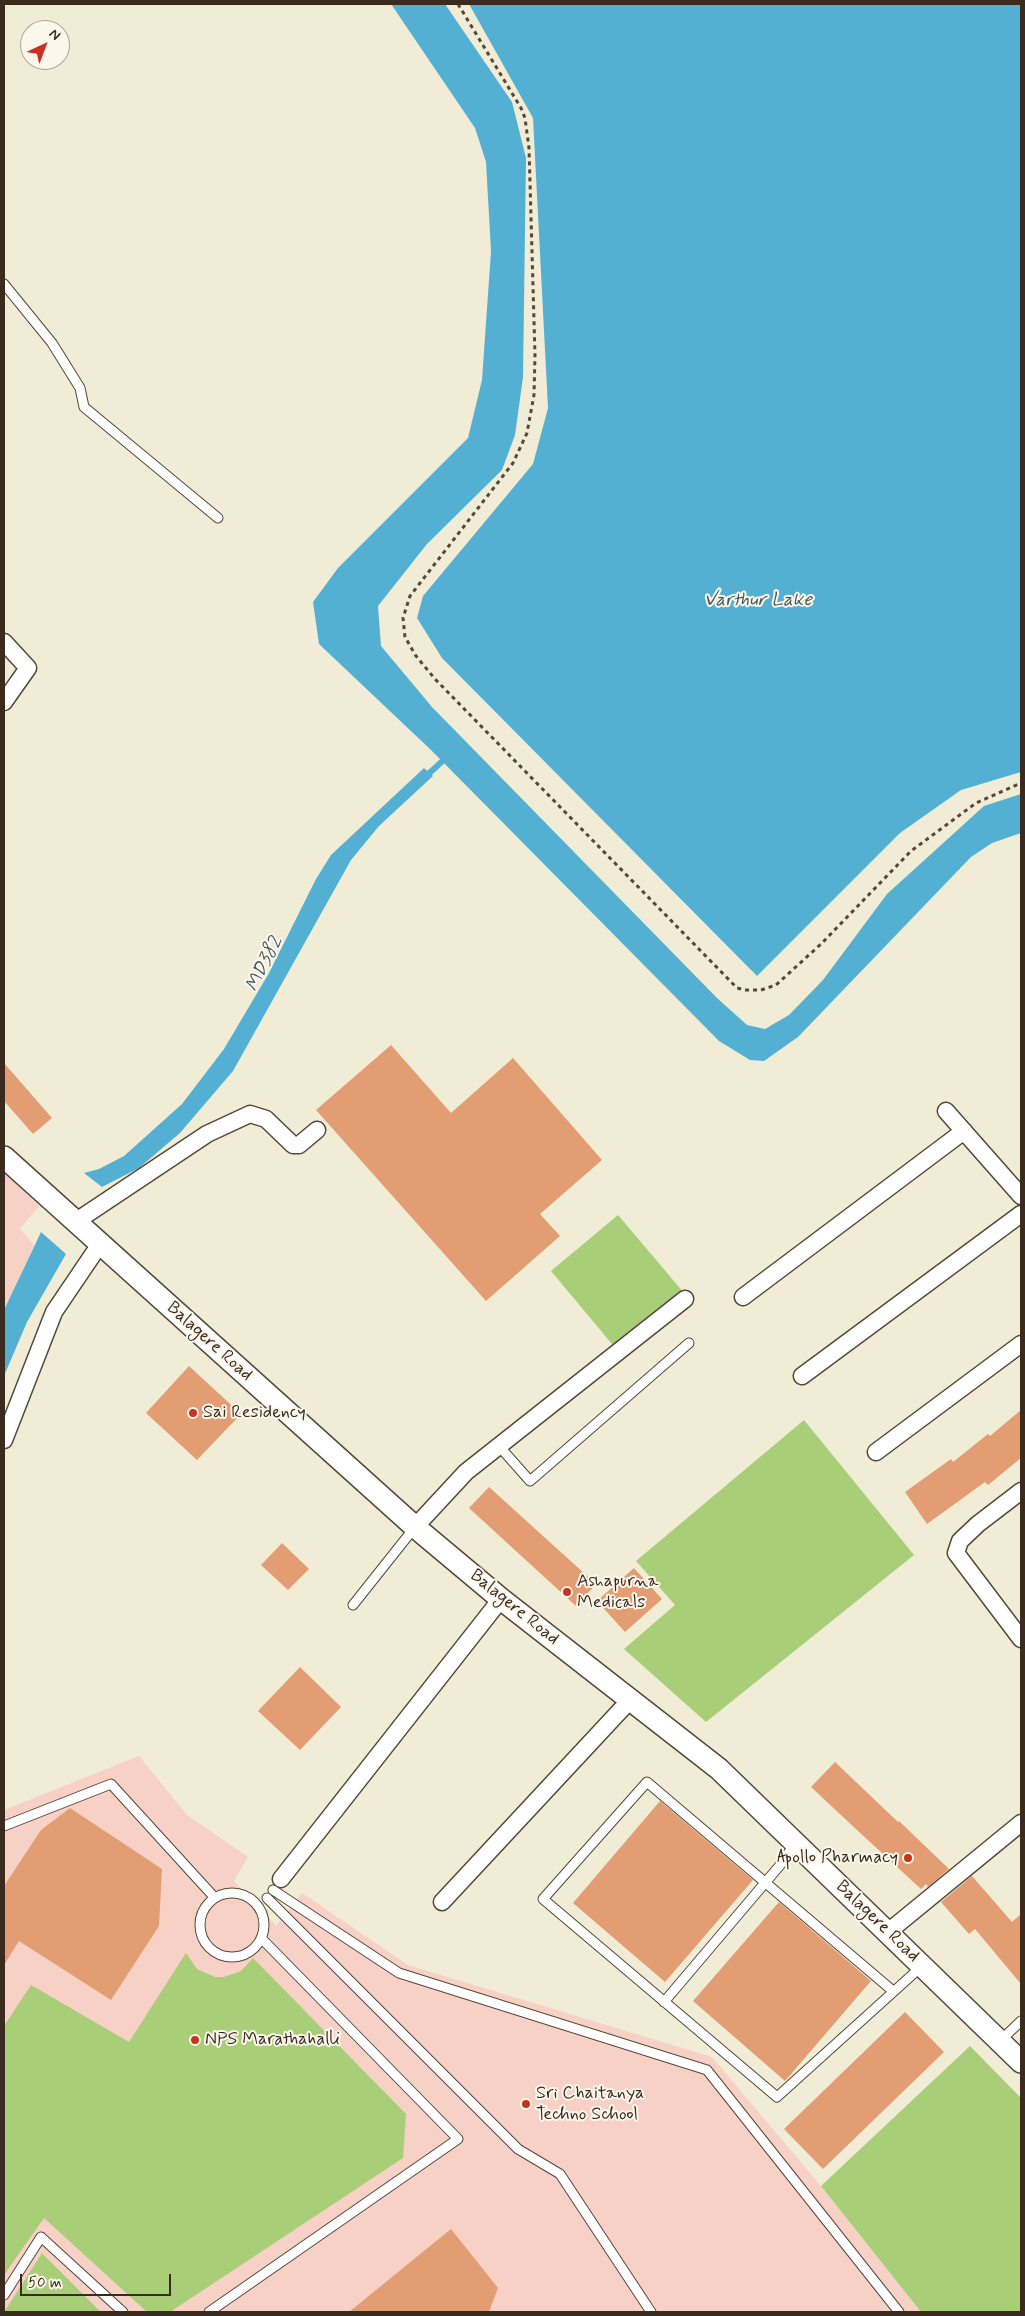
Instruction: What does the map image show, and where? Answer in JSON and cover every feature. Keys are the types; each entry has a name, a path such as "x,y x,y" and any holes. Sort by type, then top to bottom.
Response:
{"street":[{"path":"4,642 28,668 4,702"},
{"path":"946,1111 1021,1196"},
{"path":"75,1222 207,1134 250,1114 266,1119 293,1145 299,1145 317,1130"},
{"path":"743,1298 964,1131"},
{"name":"Balagere Road","path":"4,1157 415,1527 501,1599 719,1769 1021,2062"},
{"path":"802,1376 1021,1214"},
{"path":"4,1440 54,1312 100,1244"},
{"path":"415,1527 466,1472 685,1299"},
{"path":"876,1452 1021,1344"},
{"path":"1021,1491 978,1524 960,1541 956,1553 1021,1639"},
{"path":"277,1885 501,1599"},
{"path":"442,1902 630,1699"},
{"path":"888,1932 1021,1824"}],"lane":[{"path":"4,284 52,343 80,388 84,407 218,518"},
{"path":"499,1446 530,1481 689,1343"},
{"path":"353,1605 415,1527"},
{"path":"893,1991 647,1782 543,1899 776,2097 922,1966"},
{"path":"4,1826 111,1784 215,1898"},
{"path":"664,2002 765,1883 796,1843"},
{"path":"258,1908 277,1885 399,1973 707,2070 896,2311"},
{"path":"226,1894 238,1894 249,1898 258,1908 264,1927 261,1938 255,1947 246,1954 236,1957 225,1957 211,1949 201,1936 200,1925 204,1910 215,1898 226,1894"},
{"path":"267,1898 518,2149 560,2174 651,2312"},
{"path":"209,2312 458,2139 261,1938"},
{"path":"1000,2041 1021,2021"},
{"path":"4,2295 41,2237 123,2312"}],"path":[{"path":"458,4 521,108 524,118 529,167 536,356 534,395 527,433 513,463 410,596 403,618 406,637 416,656 442,686 737,988 746,990 761,990 776,985 822,944 911,851 976,803 1021,783"}],"shaded area":[{"path":"4,1172 39,1206 20,1229 34,1245 4,1310"},
{"path":"139,1756 187,1815 248,1857 234,1881 276,1926 302,1893 408,1965 712,2057 821,2186 921,2312 101,2312 42,2253 4,2312 4,1810"}],"green space":[{"path":"618,1215 684,1293 617,1350 551,1271"},
{"path":"804,1420 914,1555 706,1722 624,1649 675,1605 636,1561"},
{"path":"186,1953 197,1969 215,1977 224,1977 241,1971 253,1958 406,2114 403,2158 170,2312 147,2312 44,2218 4,2275 4,2026 31,1985 129,2042"},
{"path":"970,2046 1021,2098 1021,2312 921,2312 821,2186"},
{"path":"42,2253 101,2312 4,2312"}],"water":[{"path":"391,4 445,4 512,102 526,158 523,377 515,435 502,470 427,544 378,606 381,646 432,707 717,998 747,1025 765,1029 789,1015 823,980 887,894 984,806 1021,794 1021,833 992,843 971,857 798,1037 764,1061 750,1060 719,1041 431,750 319,644 313,602 338,568 468,438 482,380 491,251 486,162 475,128"},
{"name":"Varthur Lake","path":"469,4 1021,4 1021,772 961,790 900,833 757,976 442,658 417,618 423,596 533,464 548,408 533,118"},
{"path":"424,768 433,776 379,826 351,860 233,1071 180,1133 139,1168 102,1187 84,1173 99,1169 124,1156 182,1104 224,1049 269,973 316,879 331,855"},
{"path":"41,1232 66,1254 27,1322 4,1376 4,1310"}],"building":[{"path":"391,1045 451,1113 513,1058 602,1160 540,1214 560,1236 486,1301 316,1110"},
{"path":"4,1063 52,1118 33,1134 4,1101"},
{"name":"Sai Residency","path":"189,1366 241,1414 197,1460 146,1413"},
{"path":"1021,1410 1021,1458 988,1485 985,1482 927,1524 905,1492 951,1459 953,1462 988,1434 990,1436"},
{"path":"489,1487 596,1584 576,1606 469,1508"},
{"path":"282,1543 309,1569 288,1590 261,1565"},
{"path":"634,1568 662,1599 625,1632 597,1601"},
{"path":"300,1667 341,1707 300,1750 258,1711"},
{"path":"835,1762 949,1869 928,1887 926,1884 921,1889 811,1787"},
{"path":"660,1801 753,1880 665,1982 573,1903"},
{"path":"70,1808 162,1869 159,1926 111,2000 19,1941 4,1965 4,1886 41,1830"},
{"path":"972,1876 1012,1922 1021,1914 1021,1984 975,1929 969,1934 941,1902"},
{"path":"779,1902 871,1981 785,2081 693,2001"},
{"path":"905,2012 944,2052 823,2169 784,2129"},
{"path":"451,2229 498,2288 489,2312 349,2312"}],"waterway":[{"name":"MD382","path":"424,778 448,756"}],"place":[{"name":"Sai Residency","path":"193,1413"},
{"name":"Ashapurna Medicals","path":"567,1592"},
{"name":"Apollo Pharmacy","path":"908,1858"},
{"name":"NPS Marathahalli","path":"195,2040"},
{"name":"Sri Chaitanya Techno School","path":"526,2104"}]}
